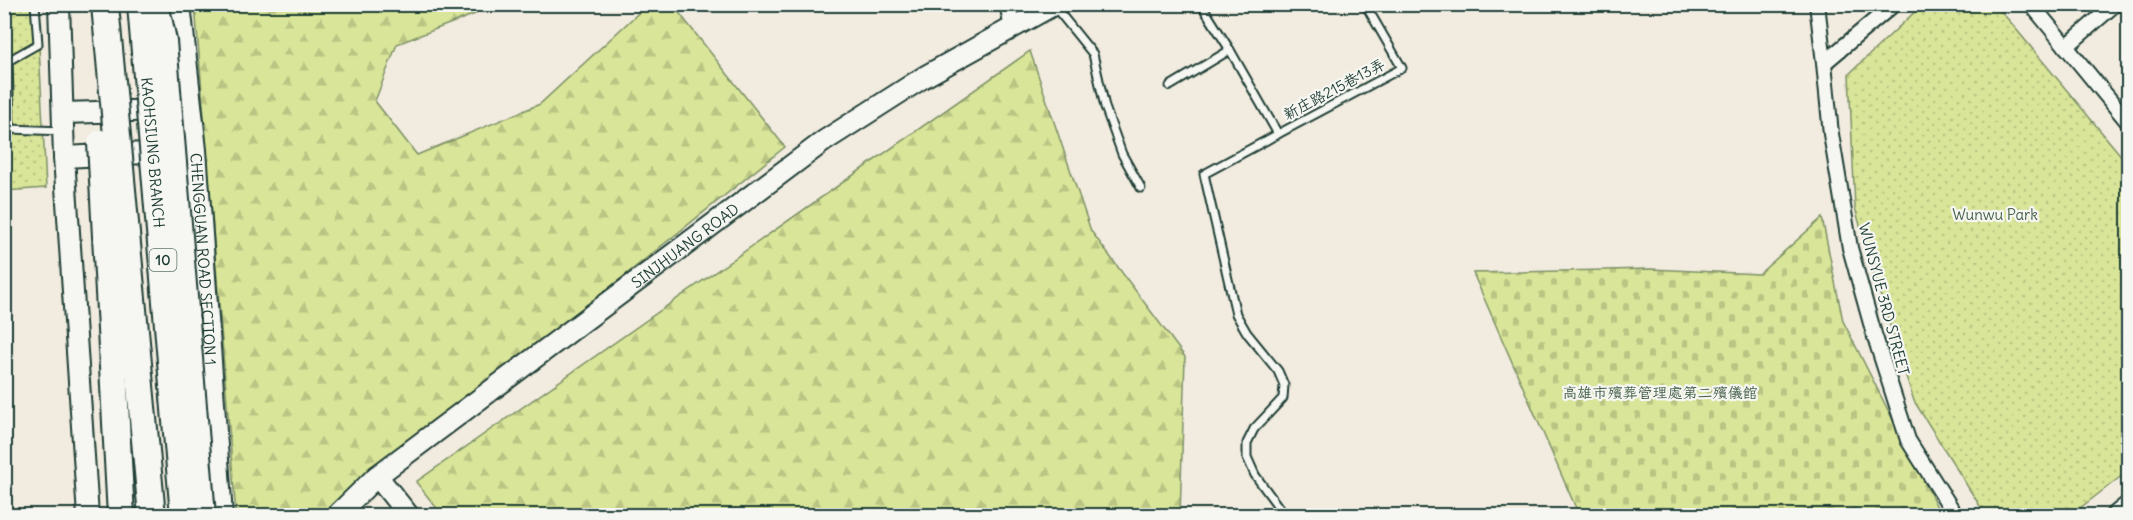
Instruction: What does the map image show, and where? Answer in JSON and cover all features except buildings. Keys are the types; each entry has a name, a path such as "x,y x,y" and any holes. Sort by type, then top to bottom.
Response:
{"highway":[{"name":"KAOHSIUNG BRANCH","path":"141,4 184,516"},
{"path":"155,4 163,41 202,516"},
{"path":"105,5 101,130 121,516"},
{"name":"10","path":"105,5 152,516"}],"street":[{"path":"59,4 64,157 88,516"},
{"name":"CHENGGUAN ROAD SECTION 1","path":"180,4 196,150 222,516"},
{"path":"1007,4 1012,28"},
{"name":"WUNSYUE 3RD STREET","path":"1817,4 1831,134 1850,248 1874,334 1908,440 1956,516"},
{"path":"1824,63 1894,4"},
{"path":"2031,4 2128,122"},
{"path":"2066,47 2115,4"},
{"name":"SINJHUANG ROAD","path":"336,516 377,476 824,141 924,76 1054,5"},
{"path":"63,122 191,109"},
{"path":"64,157 196,150"},
{"path":"377,476 409,516"},
{"path":"2112,516 2128,503"}],"lane":[{"path":"4,148 10,129 8,61 38,44 35,4"},
{"path":"1201,4 1278,134 1204,174 1236,314 1247,333 1278,371 1284,385 1283,398 1254,429 1247,444 1247,457 1255,475 1285,516"},
{"name":"新庄路215巷13弄","path":"1278,134 1402,68 1365,4"},
{"path":"1054,5 1093,54 1105,106 1122,154 1141,189"},
{"path":"1170,86 1230,50"},
{"path":"10,129 63,122"}],"green space":[{"path":"5,5 37,5 46,188 5,191"},
{"path":"195,5 482,5 475,14 397,44 375,101 417,155 540,104 647,5 673,5 785,147 326,515 236,515"},
{"name":"Wunwu Park","path":"1922,5 1996,5 2128,164 2128,471 2071,515 1987,515 1983,511 1914,401 1880,294 1855,208 1849,74"},
{"path":"1030,51 1091,231 1185,357 1180,515 443,516 416,482"},
{"name":"高雄市殯葬管理處第二殯儀館","path":"1822,218 1843,321 1941,515 1579,515 1473,273 1650,269 1759,274"}]}
